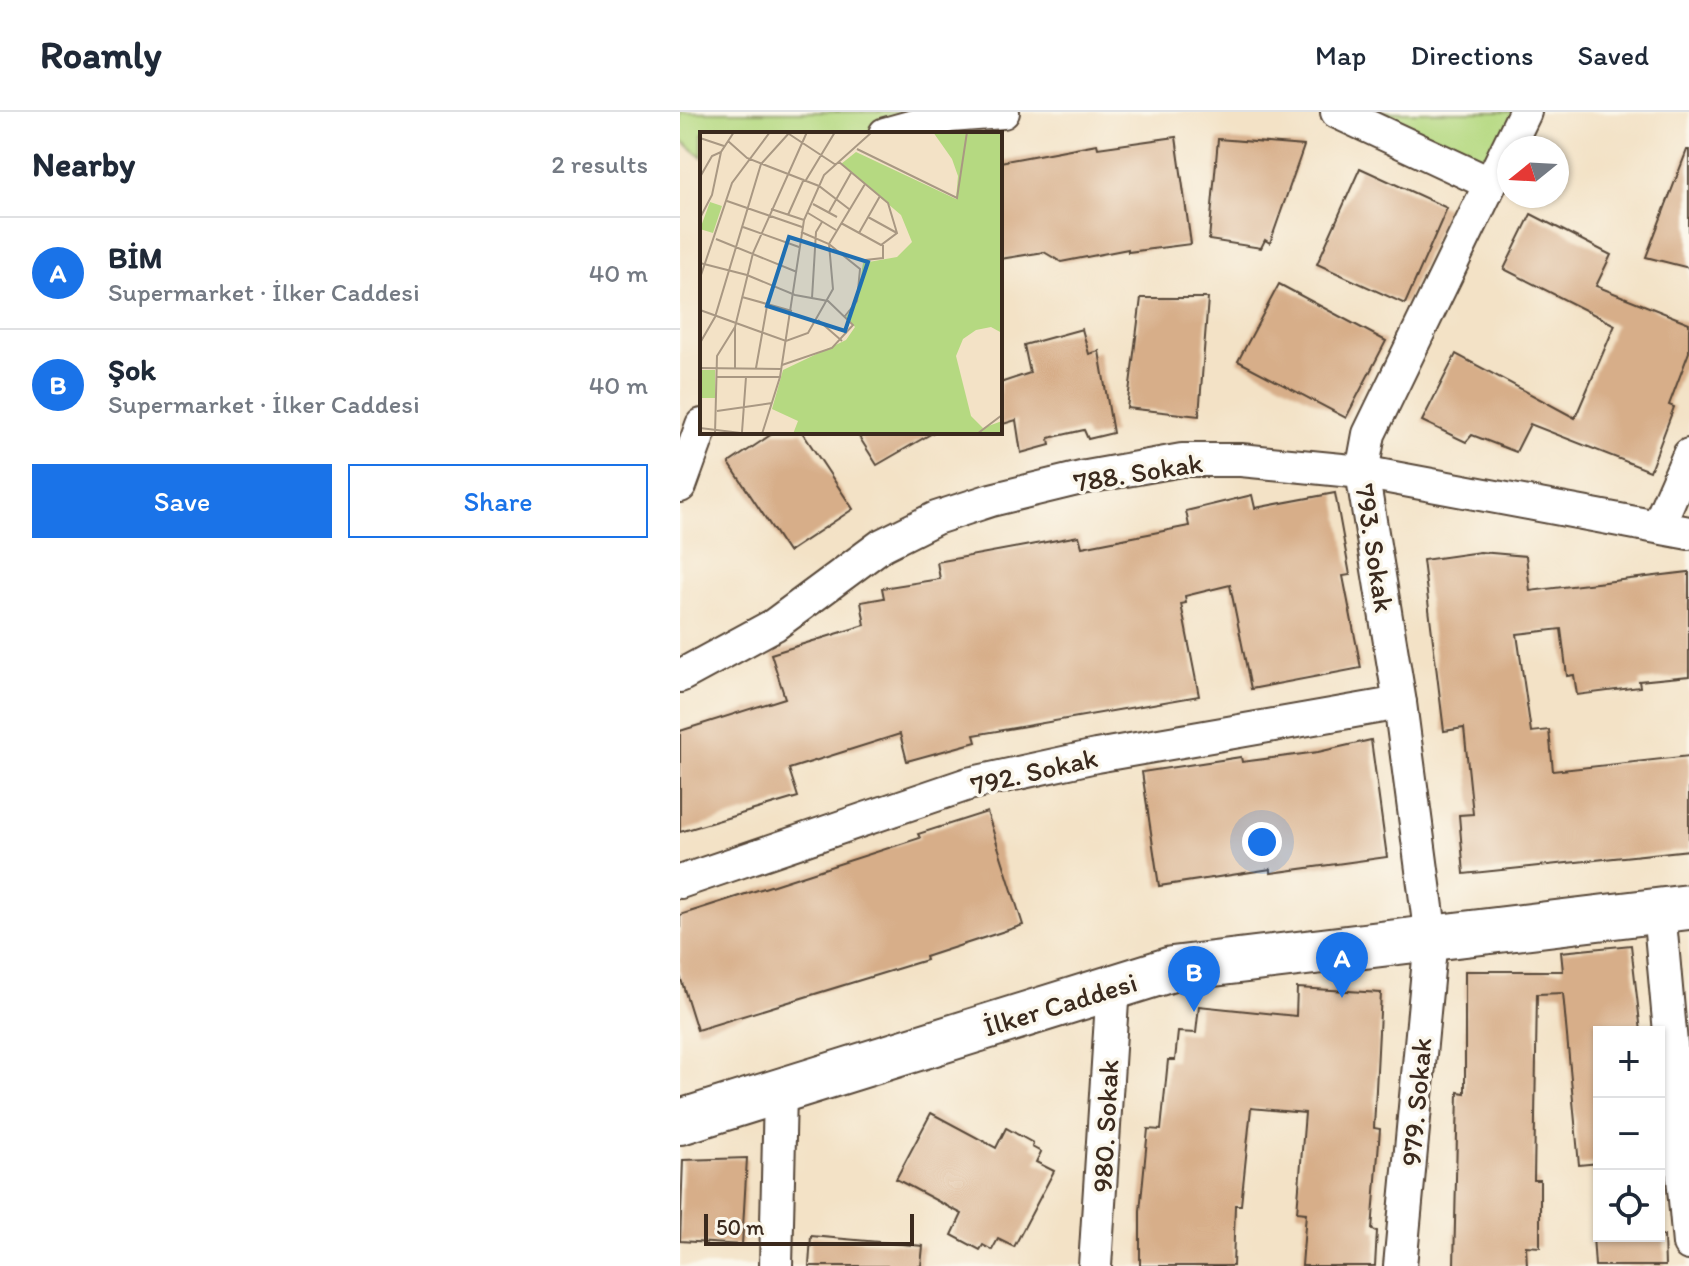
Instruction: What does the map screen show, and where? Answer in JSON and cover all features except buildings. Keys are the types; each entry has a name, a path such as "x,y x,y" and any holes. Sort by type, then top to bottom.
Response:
{"main road":[{"name":"İlker Caddesi","path":"680,1122 1113,986 1218,962 1674,908"}],"street":[{"path":"892,132 950,116 1003,112"},
{"path":"1337,112 1489,183"},
{"name":"793. Sokak","path":"1431,938 1400,703 1362,472 1369,434 1525,112"},
{"path":"680,486 700,431"},
{"path":"1674,529 1689,455"},
{"name":"788. Sokak","path":"680,676 774,625 882,545 936,518 991,500 1182,460 1241,460 1362,472 1674,529"},
{"name":"792. Sokak","path":"680,882 968,784 1096,756 1400,703"},
{"path":"1674,908 1689,1244"},
{"name":"979. Sokak","path":"1400,1266 1431,938"},
{"name":"980. Sokak","path":"1095,1266 1113,986"},
{"path":"776,1266 780,1093"}],"green space":[{"path":"680,112 927,112 871,132 700,132 700,155 680,139"},
{"path":"1375,112 1529,112 1518,136 1497,136 1497,165"}],"place":[{"name":"BİM","path":"1342,998"},
{"name":"Şok","path":"1194,1012"}]}
